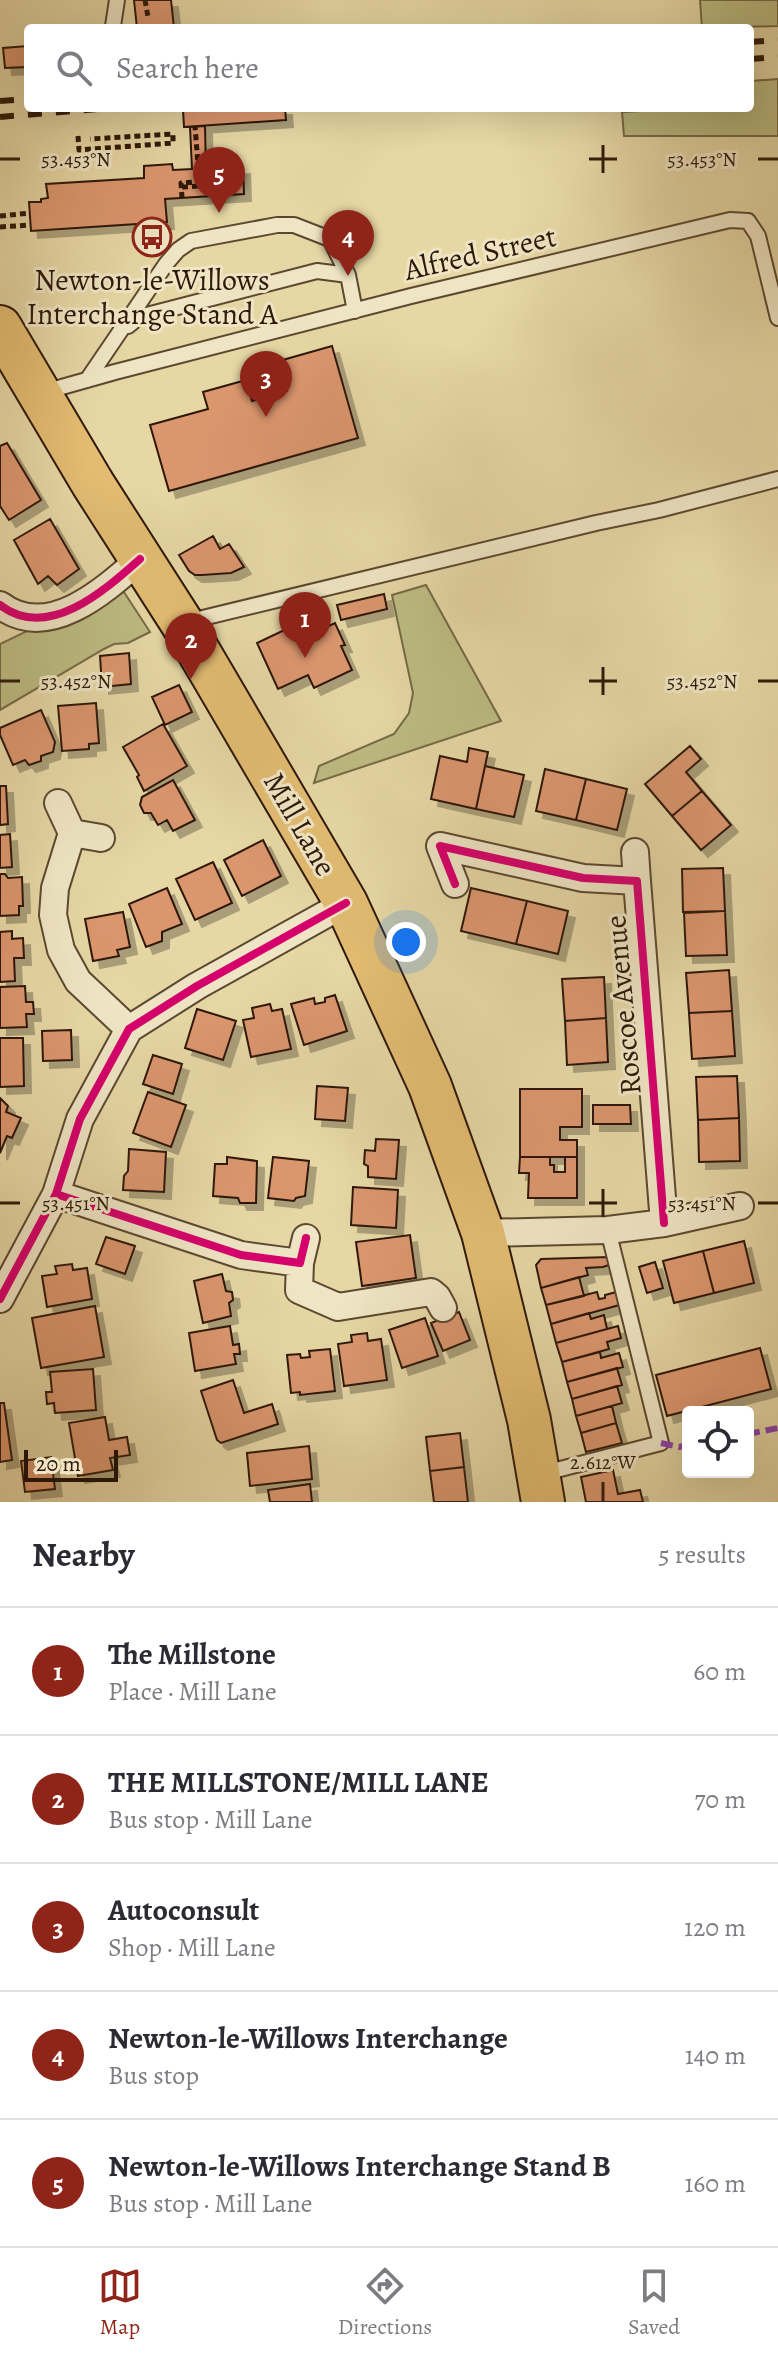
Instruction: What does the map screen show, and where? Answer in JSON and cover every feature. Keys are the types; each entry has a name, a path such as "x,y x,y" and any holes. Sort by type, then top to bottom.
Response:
{"main road":[{"name":"Mill Lane","path":"0,327 182,623 346,903 430,1086 483,1233 529,1420 541,1488"}],"street":[{"path":"0,605 30,618 61,614 94,596 140,559"},
{"path":"58,803 72,833 55,888 53,915 61,950 78,981 129,1029"},
{"path":"72,833 101,838"},
{"name":"Roscoe Avenue","path":"455,884 435,837 583,878 637,881"},
{"name":"Roscoe Avenue","path":"635,852 664,1223"},
{"path":"0,1299 56,1194 80,1119 129,1029 197,986 346,903"},
{"path":"56,1194 241,1255 300,1263"},
{"path":"483,1233 608,1230 664,1223 740,1206"},
{"path":"306,1238 300,1263 299,1290 338,1307 431,1292 443,1308"}],"lane":[{"path":"113,24 117,0"},
{"name":"Alfred Street","path":"40,394 355,311 730,220 748,221 758,236 778,318"},
{"path":"87,380 166,264 191,241 277,225 294,225 330,239 348,275 355,311"},
{"path":"121,332 139,317 317,271 348,275"},
{"path":"182,623 778,479"},
{"path":"541,1488 661,1443 608,1230"}],"path":[{"path":"145,0 148,17"},
{"path":"182,187 233,184 233,176 199,177 195,126"},
{"path":"78,136 79,150 173,143 173,134 90,139"},
{"path":"182,198 181,183 194,182"},
{"path":"0,216 30,213"},
{"path":"0,227 31,225"}],"green space":[{"path":"700,0 778,0 778,26 702,24"},
{"path":"778,79 778,136 624,136 622,112 754,112 754,81"},
{"path":"426,585 501,721 314,783 319,766 394,734 409,713 413,693 392,595"},
{"path":"120,586 150,632 128,643 114,644 104,649 0,710 0,644"}],"building":[{"path":"134,0 171,0 174,24 137,24"},
{"path":"24,46 24,67 5,68 3,48"},
{"path":"183,112 285,112 286,120 184,127"},
{"path":"205,126 206,170 243,167 244,194 165,199 167,222 31,231 29,202 41,202 41,199 48,198 46,184 144,178 144,166 172,164 173,170 192,169 190,127"},
{"path":"332,346 358,438 169,491 150,425 208,409 203,392 246,380 252,401 287,391 279,361"},
{"path":"7,443 41,500 9,520 0,506 0,446"},
{"path":"50,519 79,569 57,585 48,576 38,584 14,540"},
{"path":"213,536 220,549 229,544 244,567 231,573 195,575 189,571 179,555"},
{"path":"384,594 387,609 341,620 337,605"},
{"path":"301,622 307,636 335,623 352,670 314,688 308,675 278,689 257,643"},
{"path":"129,653 131,684 102,687 100,656"},
{"path":"179,685 192,712 165,725 152,697"},
{"path":"96,703 99,743 89,744 89,749 62,751 58,706"},
{"path":"41,710 55,742 53,752 29,765 25,760 13,765 0,728"},
{"path":"163,724 187,766 144,791 123,747"},
{"path":"690,746 701,759 686,772 702,791 672,816 645,784"},
{"path":"469,748 488,752 476,809 431,799 440,756 467,762"},
{"path":"485,766 524,775 514,817 476,809"},
{"path":"545,769 586,779 576,820 536,811"},
{"path":"586,779 627,789 617,830 576,820"},
{"path":"173,780 195,820 173,831 167,820 158,825 151,813 144,813 140,805 142,797"},
{"path":"0,786 6,786 8,824 0,825"},
{"path":"702,791 731,825 701,850 672,816"},
{"path":"10,834 12,867 0,868 0,835"},
{"path":"263,840 281,876 242,896 224,860"},
{"path":"213,862 232,903 195,920 176,879"},
{"path":"723,868 725,911 683,912 682,869"},
{"path":"0,874 8,878 22,877 23,906 19,906 19,915 0,916"},
{"path":"167,888 182,924 162,932 162,941 146,947 129,904"},
{"path":"471,888 527,901 516,944 461,931"},
{"path":"527,901 568,911 558,954 516,944"},
{"path":"725,911 727,955 686,956 684,913"},
{"path":"123,912 130,947 117,950 119,956 93,961 85,919"},
{"path":"12,931 12,939 23,938 24,958 14,958 15,981 0,982 0,932"},
{"path":"729,970 732,1011 689,1013 686,973"},
{"path":"604,977 606,1018 565,1021 562,979"},
{"path":"25,986 26,1002 33,1002 34,1014 26,1014 27,1027 0,1028 0,987"},
{"path":"335,995 347,1031 304,1045 291,1004 314,998 315,1004 325,1002 325,998"},
{"path":"270,1004 272,1011 282,1009 291,1049 251,1057 243,1020 254,1018 252,1008"},
{"path":"197,1009 236,1021 223,1060 185,1048"},
{"path":"732,1011 735,1056 692,1059 689,1013"},
{"path":"606,1018 608,1062 567,1065 565,1021"},
{"path":"71,1030 72,1060 43,1061 42,1031"},
{"path":"0,1038 23,1038 24,1086 0,1087"},
{"path":"153,1055 182,1064 173,1094 143,1084"},
{"path":"737,1076 739,1118 698,1120 696,1077"},
{"path":"317,1086 348,1088 345,1121 315,1119"},
{"path":"520,1089 582,1089 582,1127 560,1127 560,1140 577,1140 577,1157 520,1157"},
{"path":"148,1092 186,1105 171,1147 133,1133"},
{"path":"0,1098 8,1106 6,1112 21,1118 12,1138 7,1136 0,1153"},
{"path":"593,1105 630,1105 631,1124 593,1124"},
{"path":"739,1118 740,1161 699,1162 698,1120"},
{"path":"376,1139 399,1140 396,1179 368,1177 368,1166 364,1164 365,1150 375,1151"},
{"path":"129,1149 166,1152 164,1192 123,1190"},
{"path":"227,1157 257,1161 256,1203 240,1203 238,1198 213,1196 215,1164 227,1164"},
{"path":"273,1157 309,1161 305,1196 294,1201 268,1198"},
{"path":"520,1157 550,1157 554,1172 565,1172 565,1157 577,1157 577,1198 528,1198 529,1173 519,1173"},
{"path":"353,1187 398,1190 396,1228 351,1225"},
{"path":"410,1235 416,1278 362,1286 356,1242"},
{"path":"106,1237 135,1246 125,1274 96,1264"},
{"path":"744,1241 754,1283 714,1293 703,1251"},
{"path":"703,1251 714,1293 674,1303 663,1261"},
{"path":"610,1257 612,1264 586,1268 588,1275 541,1288 536,1265 541,1259"},
{"path":"655,1262 663,1288 647,1293 639,1267"},
{"path":"72,1264 73,1270 87,1268 92,1299 47,1307 42,1276 57,1274 55,1266"},
{"path":"222,1274 226,1291 232,1292 233,1300 229,1303 231,1316 203,1323 194,1281"},
{"path":"579,1277 584,1296 546,1305 541,1288"},
{"path":"620,1291 623,1304 551,1324 546,1305 597,1292 599,1299 605,1298 605,1295"},
{"path":"95,1306 104,1357 41,1368 32,1318"},
{"path":"459,1312 470,1340 443,1351 431,1323"},
{"path":"589,1313 591,1319 604,1315 607,1329 556,1343 551,1324"},
{"path":"425,1318 438,1356 402,1368 389,1330"},
{"path":"230,1326 233,1345 239,1344 240,1354 234,1354 236,1364 195,1371 189,1333"},
{"path":"618,1326 621,1338 607,1342 609,1349 562,1362 556,1343"},
{"path":"367,1333 368,1341 381,1339 387,1380 344,1386 338,1344 352,1342 351,1335"},
{"path":"760,1348 771,1389 706,1406 682,1406 682,1412 667,1416 656,1375"},
{"path":"330,1349 335,1391 300,1395 300,1392 291,1393 287,1355 310,1357 309,1351"},
{"path":"600,1352 601,1358 619,1353 623,1367 567,1382 562,1362"},
{"path":"617,1368 622,1385 572,1399 567,1382"},
{"path":"93,1369 96,1410 55,1413 54,1403 47,1404 46,1392 52,1392 50,1372"},
{"path":"233,1380 244,1413 272,1404 278,1424 221,1443 217,1440 201,1391"},
{"path":"617,1386 622,1403 576,1416 572,1399"},
{"path":"0,1403 4,1403 12,1460 0,1462"},
{"path":"612,1406 616,1423 581,1433 576,1416"},
{"path":"105,1417 109,1440 127,1437 130,1455 110,1458 113,1470 78,1476 69,1423"},
{"path":"616,1423 622,1443 586,1452 581,1433"},
{"path":"460,1433 464,1467 430,1471 426,1437"},
{"path":"309,1446 312,1479 250,1486 247,1453"},
{"path":"51,1457 55,1489 25,1492 21,1461"},
{"path":"464,1467 468,1502 434,1502 430,1471"},
{"path":"613,1470 618,1494 640,1490 643,1502 586,1502 581,1477"},
{"path":"310,1484 312,1502 270,1502 268,1490"}],"railway":[{"path":"754,42 778,40"},
{"path":"754,59 778,57"},
{"path":"0,101 24,99"},
{"path":"0,117 61,112"}],"marked path":[{"path":"754,1433 778,1428"},
{"path":"661,1443 682,1446"}],"cycle path":[{"path":"0,605 18,615 37,618 56,615 93,597 140,559"},
{"path":"455,884 440,846 583,878 637,881 664,1223"},
{"path":"0,1299 56,1194 80,1119 129,1029 197,986 346,903"},
{"path":"56,1194 241,1255 300,1263 306,1238"}],"place":[{"name":"Newton-le-Willows Interchange Stand B","path":"219,213"},
{"name":"Newton-le-Willows Interchange Stand A","path":"152,237"},
{"name":"Newton-le-Willows Interchange","path":"348,276"},
{"name":"Autoconsult","path":"266,417"},
{"name":"The Millstone","path":"305,658"},
{"name":"THE MILLSTONE/MILL LANE","path":"191,679"}]}
